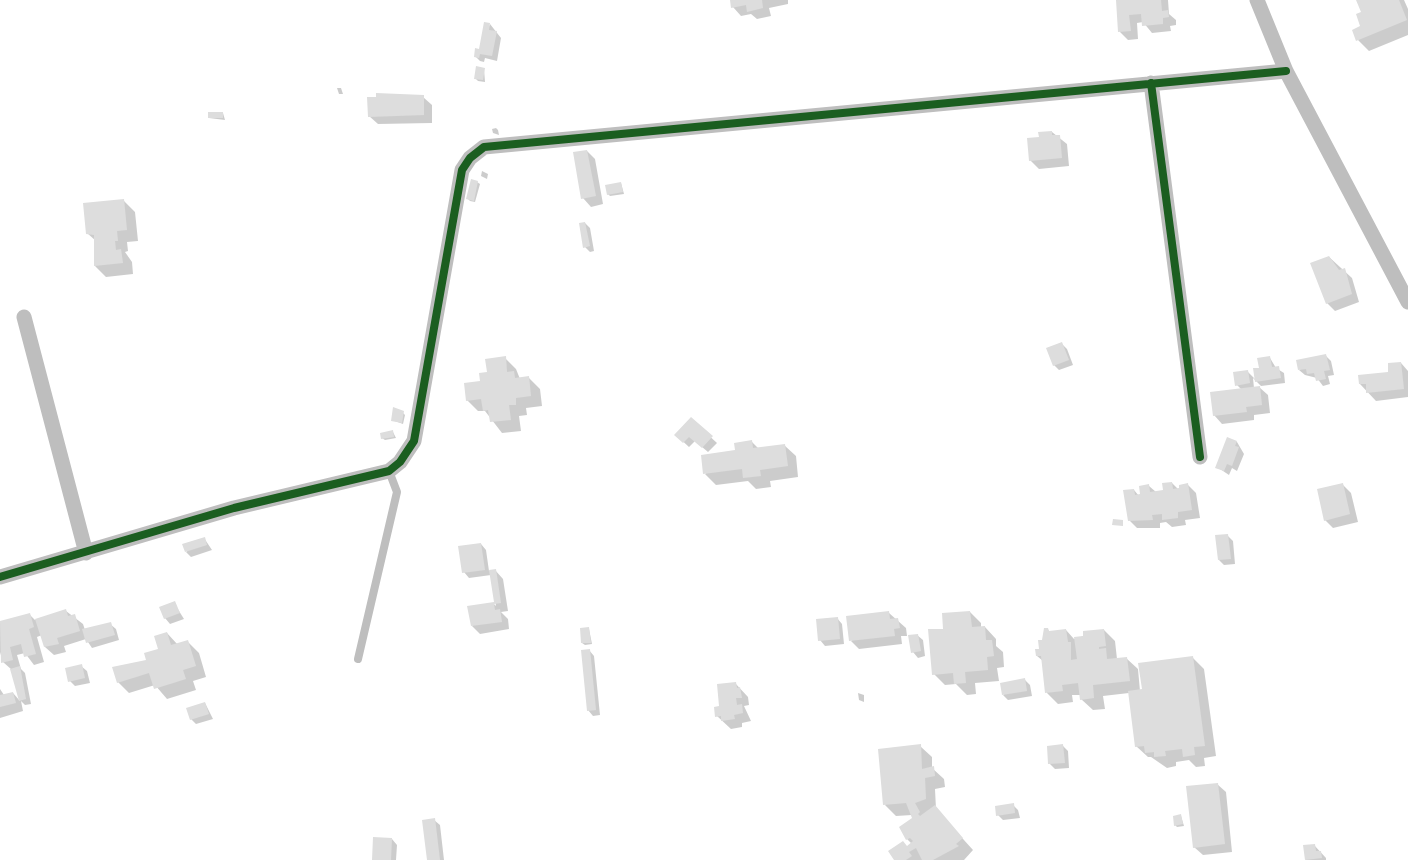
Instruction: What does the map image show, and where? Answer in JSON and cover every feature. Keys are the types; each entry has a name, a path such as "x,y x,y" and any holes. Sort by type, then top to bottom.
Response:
{"street":[{"path":"1257,0 1286,71 1408,302"},
{"path":"0,577 234,508 388,471 400,462 414,441 456,193 462,170 470,158 484,147 1286,71"},
{"path":"1151,83 1200,457"},
{"path":"24,317 86,553"}],"lane":[{"path":"358,659 397,492 388,471"}],"building":[{"path":"730,0 762,0 763,8 747,12 746,5 731,8"},
{"path":"1116,0 1161,0 1162,11 1168,10 1169,17 1163,18 1163,24 1142,26 1141,14 1129,15 1131,31 1118,32"},
{"path":"1356,0 1399,0 1407,20 1356,41 1352,30 1360,26 1356,14 1361,12"},
{"path":"484,22 490,23 489,30 497,31 492,56 480,54 479,58 474,57 475,48 479,49"},
{"path":"476,66 485,68 483,80 474,79"},
{"path":"376,93 424,95 424,115 368,117 367,97 376,97"},
{"path":"208,112 223,112 223,118 208,118"},
{"path":"1052,131 1052,135 1060,135 1062,158 1029,161 1027,138 1039,137 1038,132"},
{"path":"587,150 596,196 581,199 573,152"},
{"path":"471,179 478,181 474,201 466,199"},
{"path":"621,182 623,192 607,195 605,185"},
{"path":"124,199 127,230 117,231 118,241 115,241 116,250 121,249 123,263 94,266 94,235 86,234 83,203"},
{"path":"585,222 590,246 583,248 579,223"},
{"path":"1329,256 1339,270 1345,268 1352,294 1326,304 1310,263"},
{"path":"1062,342 1069,360 1053,366 1046,348"},
{"path":"1326,354 1330,370 1324,371 1326,379 1316,381 1314,373 1307,374 1306,369 1298,370 1296,360"},
{"path":"506,356 507,372 514,371 515,378 529,376 531,396 516,398 516,405 509,405 511,420 490,422 488,410 483,411 481,399 466,401 464,383 480,381 479,373 487,372 485,359"},
{"path":"1270,356 1272,367 1279,366 1281,378 1255,382 1253,368 1259,368 1257,358"},
{"path":"1401,362 1404,389 1366,393 1366,384 1359,384 1358,375 1388,372 1388,363"},
{"path":"1248,370 1250,383 1235,386 1233,372"},
{"path":"1260,386 1262,405 1246,407 1247,412 1213,416 1210,392"},
{"path":"393,407 404,411 402,423 391,421"},
{"path":"691,417 713,436 702,448 689,437 683,443 674,435"},
{"path":"393,430 394,437 381,439 380,433"},
{"path":"1227,437 1237,441 1235,446 1239,447 1232,466 1227,464 1224,471 1215,468"},
{"path":"752,440 753,448 785,444 788,466 760,470 761,476 743,478 742,469 703,474 701,455 735,450 734,443"},
{"path":"1172,482 1173,489 1188,483 1192,510 1178,512 1178,518 1162,520 1162,514 1152,515 1153,520 1128,521 1123,490 1134,489 1135,495 1140,494 1139,486 1149,484 1150,492 1163,490 1162,483"},
{"path":"1343,483 1350,514 1324,521 1317,489"},
{"path":"1113,519 1123,520 1123,526 1112,525"},
{"path":"1228,534 1231,559 1218,560 1215,535"},
{"path":"205,537 207,545 185,552 182,544"},
{"path":"481,543 485,570 462,573 458,546"},
{"path":"496,569 501,603 494,604 495,610 500,609 502,622 471,626 467,606 494,602 489,570"},
{"path":"175,601 180,613 164,619 159,607"},
{"path":"66,609 68,616 75,614 80,631 57,638 59,644 44,647 35,619"},
{"path":"889,611 890,619 898,618 900,628 894,629 895,636 849,641 846,616"},
{"path":"970,611 972,627 985,626 986,640 992,640 994,656 987,657 988,670 965,672 966,683 954,684 953,673 932,675 928,629 943,629 942,613"},
{"path":"30,613 34,627 29,629 36,654 24,657 21,644 10,647 13,660 1,663 0,621"},
{"path":"838,617 840,639 818,641 816,619"},
{"path":"111,622 115,635 86,643 82,629"},
{"path":"589,627 591,643 581,643 580,628"},
{"path":"1044,628 1048,628 1049,631 1066,629 1068,642 1071,642 1071,660 1077,659 1074,637 1083,636 1083,631 1104,629 1106,646 1099,647 1099,649 1106,648 1107,659 1127,657 1130,681 1093,685 1094,698 1080,700 1078,683 1062,685 1063,691 1045,693 1041,656 1036,656 1035,649 1039,649 1038,640 1042,640"},
{"path":"167,632 171,645 188,640 196,666 183,670 186,679 154,689 149,673 117,683 112,667 146,660 144,653 158,649 154,636"},
{"path":"918,634 921,651 911,653 908,635"},
{"path":"590,649 596,710 587,711 581,650"},
{"path":"1193,656 1205,746 1194,747 1195,755 1183,757 1182,749 1165,751 1166,756 1154,757 1154,752 1145,753 1144,746 1135,747 1128,691 1142,689 1138,663"},
{"path":"82,664 85,678 68,682 65,668"},
{"path":"20,666 26,699 19,701 10,669"},
{"path":"1025,678 1027,691 1002,695 1000,683"},
{"path":"736,682 737,688 740,687 742,698 736,698 737,705 742,704 743,713 734,715 735,719 721,721 721,716 715,717 714,707 719,706 717,684"},
{"path":"13,692 16,703 0,707 0,695"},
{"path":"205,702 209,714 190,720 186,708"},
{"path":"921,744 922,769 934,766 935,776 925,778 926,799 915,803 920,812 918,814 920,816 935,805 963,838 956,844 959,846 933,860 922,860 916,848 909,852 912,856 906,860 894,860 888,851 903,841 907,846 913,841 910,838 906,840 899,827 912,818 906,803 883,805 878,749"},
{"path":"1063,744 1065,763 1048,764 1047,746"},
{"path":"1218,783 1225,844 1193,848 1186,786"},
{"path":"1014,803 1015,813 996,816 995,806"},
{"path":"1181,814 1183,824 1174,826 1173,816"},
{"path":"435,818 440,860 427,860 422,820"},
{"path":"373,837 392,838 391,860 372,860"},
{"path":"1315,844 1316,851 1321,851 1322,858 1305,860 1303,845"}],"cycle path":[{"path":"0,577 234,508 389,471 400,462 414,441 462,170 470,158 484,147 1286,71"},
{"path":"1151,83 1200,457"}]}
